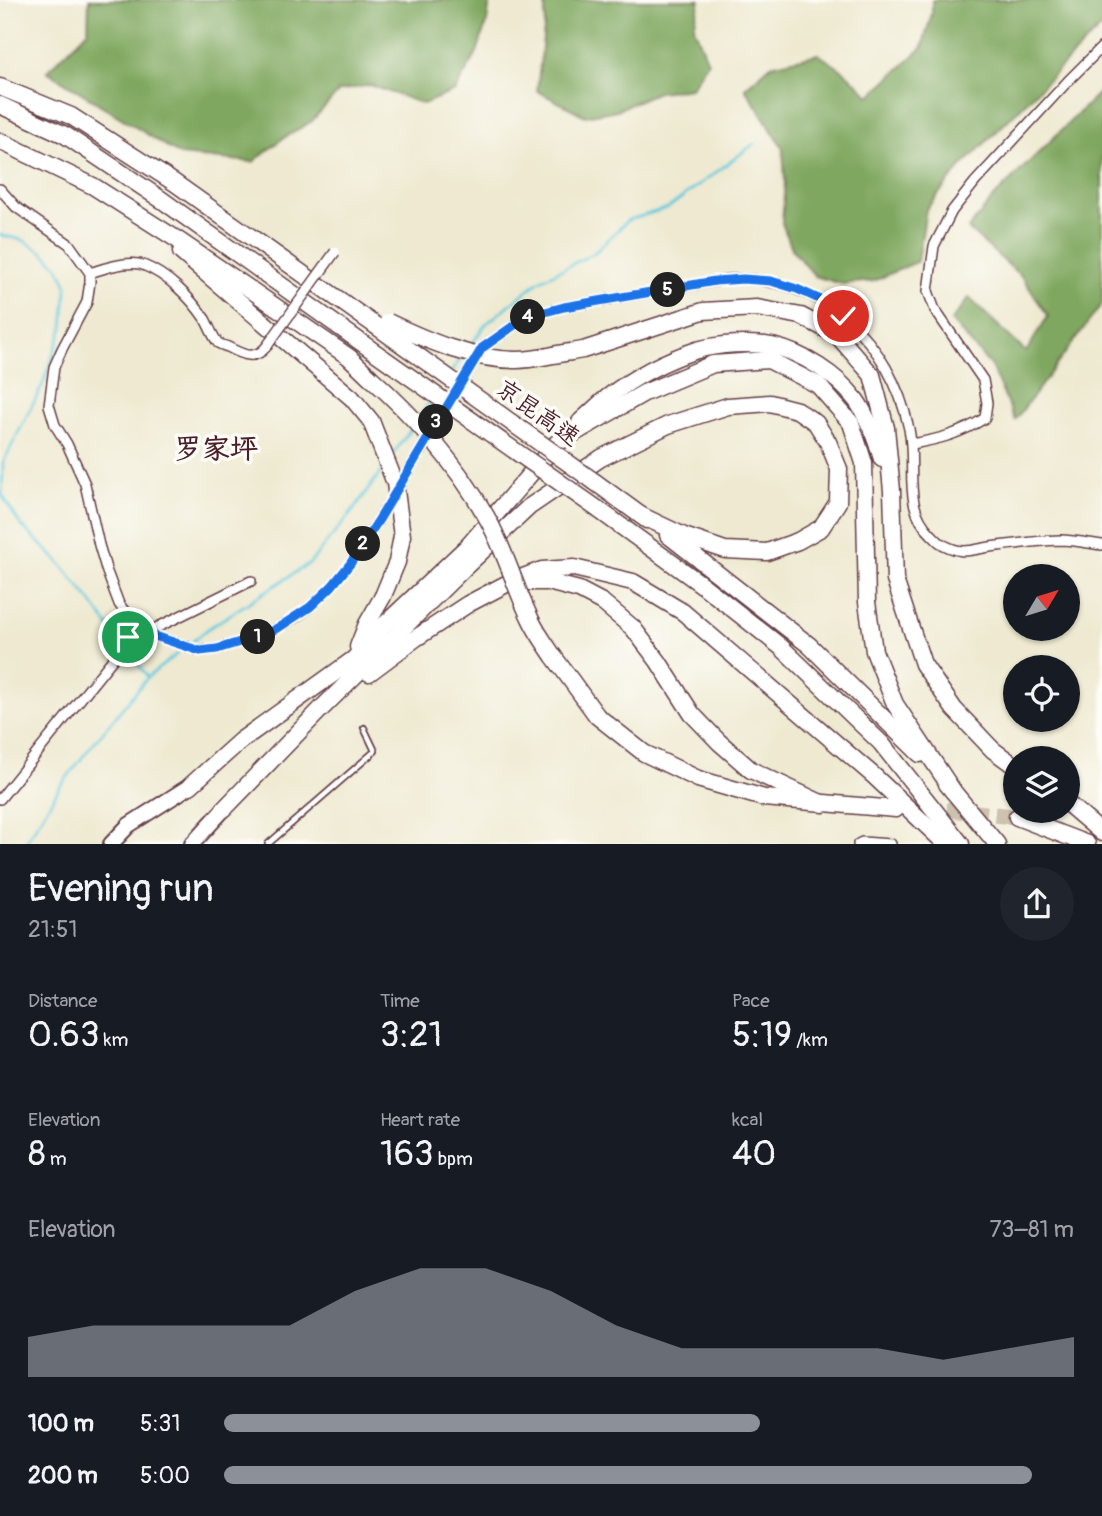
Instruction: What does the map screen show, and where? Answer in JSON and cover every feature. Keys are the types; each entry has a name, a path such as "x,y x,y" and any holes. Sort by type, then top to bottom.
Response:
{"highway":[{"name":"京昆高速","path":"0,87 71,116 175,183 337,298 382,324 697,557 809,645 925,758 997,844"},
{"name":"京昆高速","path":"0,105 65,135 162,200 705,587 781,647 881,743 961,844"},
{"path":"0,141 93,186 181,242 349,357 390,394 460,474 487,518 505,555 531,621 554,657 597,716 643,753 698,779 764,798 896,809"},
{"path":"131,210 352,398 371,421 395,483 402,536 397,562 383,596 367,624 355,659"},
{"path":"382,324 475,355 518,360 583,350 703,310 757,308 801,316 837,335 873,375 886,428 892,491 895,580 923,664 954,709 1003,757"},
{"path":"111,844 129,825 190,786 240,741 355,659 382,627 469,545 557,443 608,397 652,369 698,350 735,344 772,346 804,358 834,377 857,402 875,437 892,491"},
{"path":"557,443 644,393 713,365 769,360 818,385 851,423 864,463 867,602 874,651 895,704 953,791"},
{"path":"192,844 322,708 528,507 601,458 667,425 728,406 770,403 797,410 816,424 828,442 839,469 838,502 821,528 798,541 767,552 725,551 684,536 640,515"},
{"path":"322,708 416,638 468,604 510,582 542,570 574,568 633,582 683,612 874,776 946,844"},
{"path":"510,582 548,582 579,590 602,602 633,628 692,714 719,742 751,770 823,804"},
{"path":"1080,814 1102,833"},
{"path":"1033,823 1087,844"}],"street":[{"path":"912,444 943,438 970,428 985,418 987,403 983,380 935,310 928,291 934,246 952,211 975,182 1102,47"},
{"path":"0,189 16,207 69,244 90,273 87,302 54,367 49,405 55,425 85,484 99,545 120,604 136,626 146,633 200,651 217,649 266,634 310,607 332,586 380,518 482,348 526,317 564,307 722,280 757,279 784,284 810,294 832,308 864,337 883,364 904,410 912,444 913,506 923,526 941,544 961,551 1062,540 1102,545"},
{"path":"90,273 111,266 140,264 166,279 188,298 205,319 218,342 249,356 258,354 267,345 335,252"},
{"path":"146,633 251,581"},
{"path":"0,799 112,660 136,626"},
{"path":"858,844 891,844"}],"lane":[{"path":"268,844 375,751 364,728"}],"green space":[{"path":"89,0 490,0 487,21 477,52 455,91 423,104 370,85 339,91 312,121 282,139 253,162 180,155 47,71 88,31"},
{"path":"545,0 700,0 694,27 708,62 691,88 658,92 617,110 585,116 537,91"},
{"path":"932,0 1102,0 1102,26 961,167 926,209 918,261 874,281 842,284 815,276 793,251 782,223 785,181 783,148 745,88 771,65 818,54 845,72 870,96 922,48 932,13"},
{"path":"1102,90 1102,304 1015,420 991,366 951,321 969,298 1026,352 1048,316 1022,277 968,229 994,197"}],"waterway":[{"path":"470,346 486,324 539,281 594,253 628,220 668,208 754,144"},
{"path":"0,235 23,240 44,253 58,267 67,285 63,328 42,386 3,463 2,495 20,524 59,562 120,642"},
{"path":"451,372 462,357"},
{"path":"419,417 431,400"},
{"path":"391,457 413,426"},
{"path":"188,645 209,628 310,563 383,469"},
{"path":"124,647 148,677"},
{"path":"25,844 59,788 88,750 148,677 183,649"}],"tunnel":[{"path":"923,809 1003,815"}],"district":[{"name":"罗家坪","path":"216,449"}],"route":[{"path":"128,637 136,626 146,633 200,651 217,649 266,634 310,607 350,564 482,348 526,317 564,307 729,279 757,279 784,284 821,300 843,316"}]}
